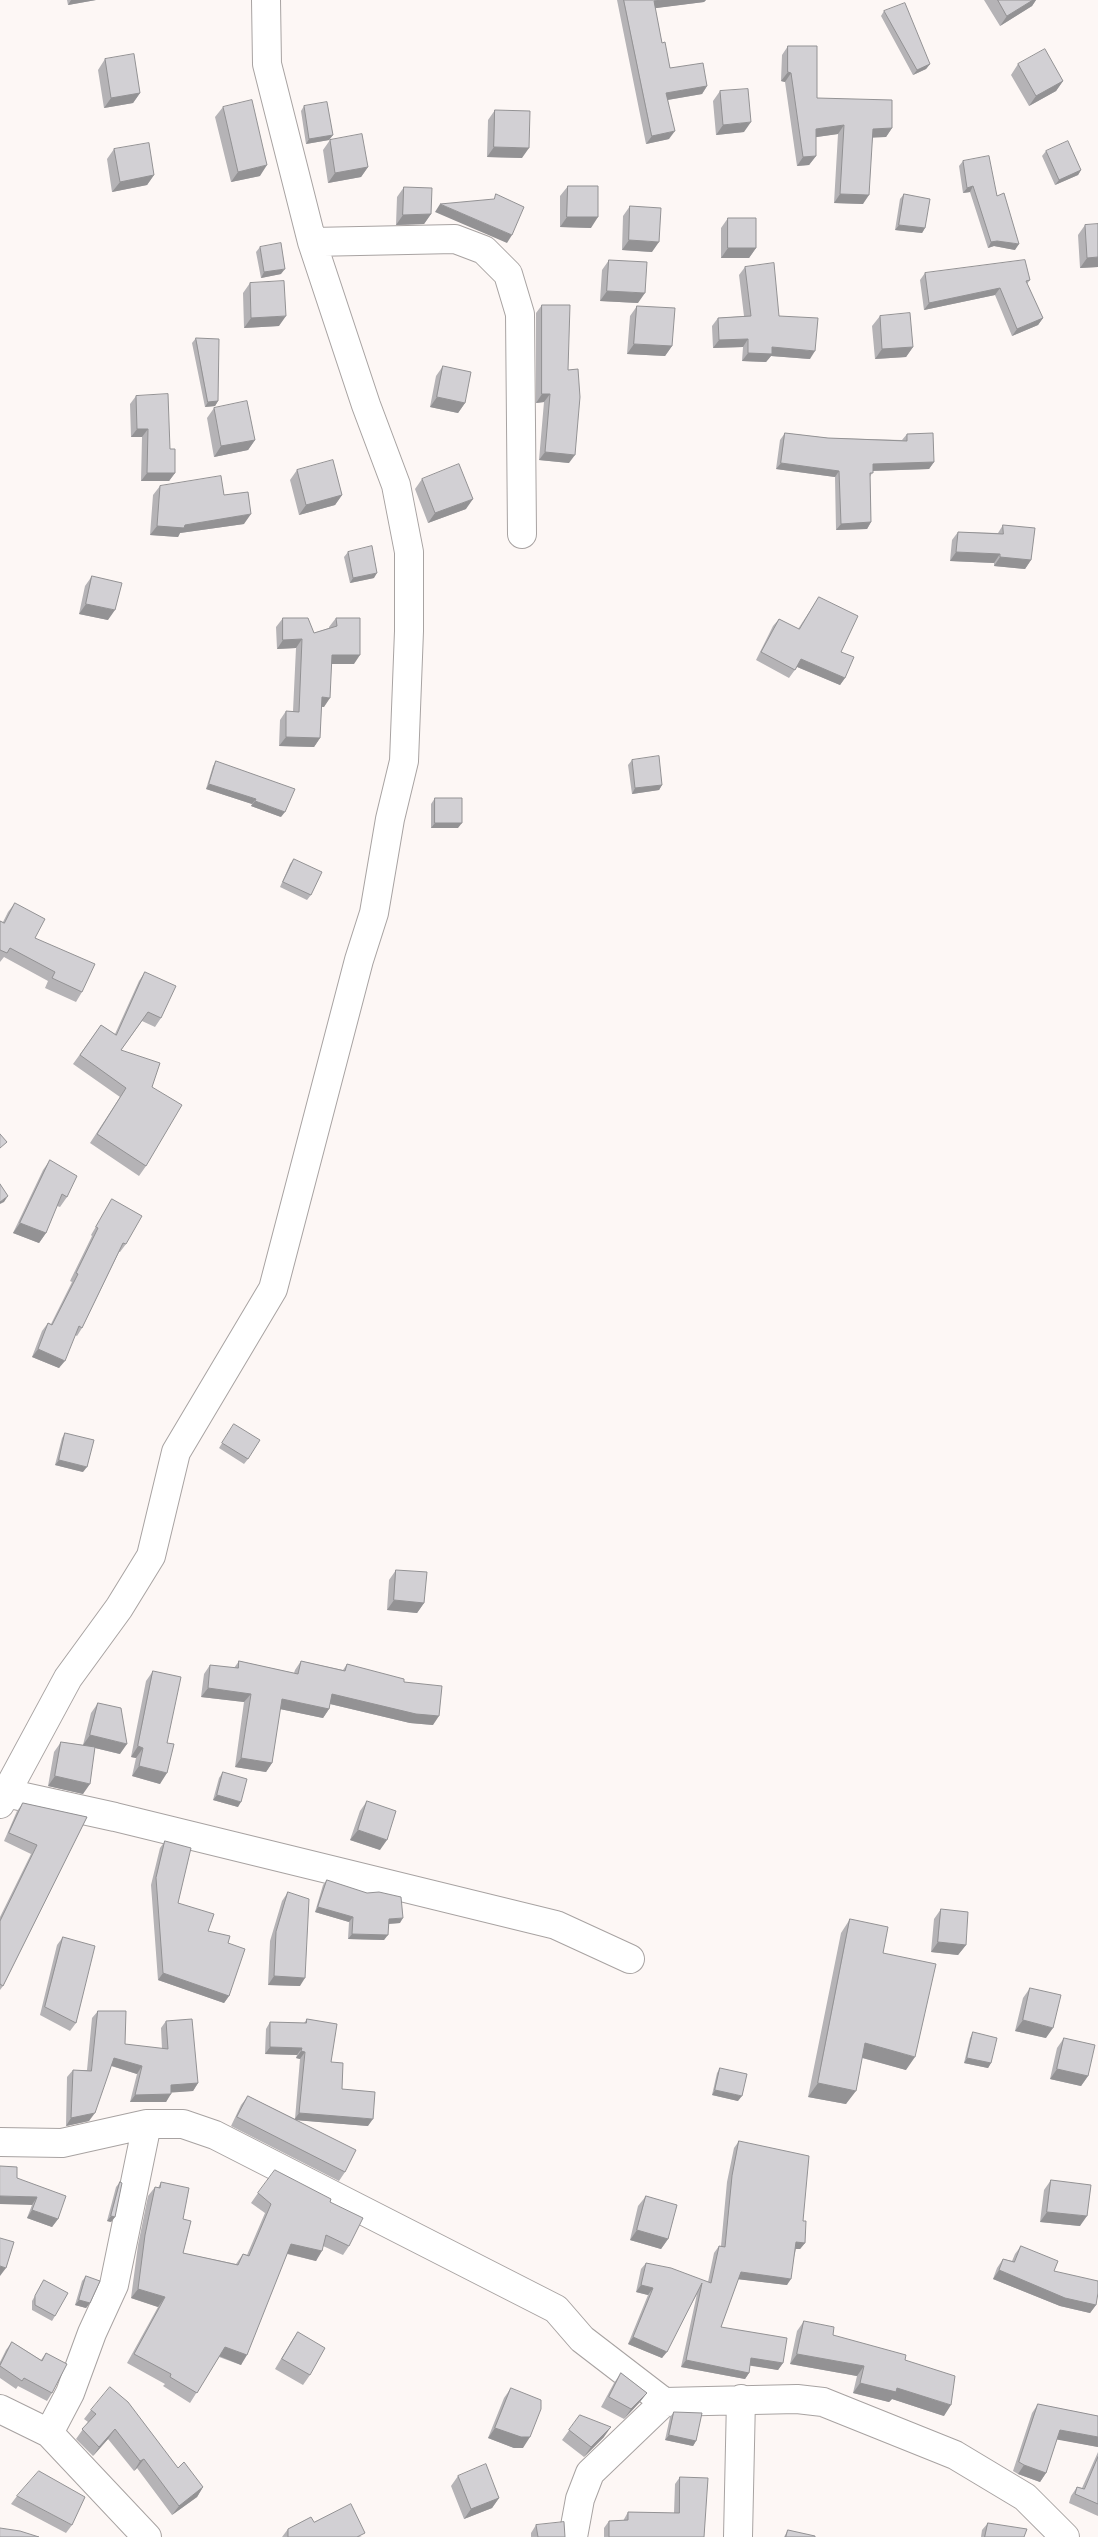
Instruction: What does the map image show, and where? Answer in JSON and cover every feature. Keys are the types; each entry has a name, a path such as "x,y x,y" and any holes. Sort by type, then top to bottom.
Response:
{"street":[{"path":"266,0 267,64 312,242 366,405 396,485 409,552 409,631 404,761 390,819 374,913 273,1289 176,1452 151,1556 119,1608 68,1678 3,1799 115,1817 556,1925 630,1959"},
{"path":"312,242 455,239 484,250 508,274 520,314 522,534"},
{"path":"49,2433 70,2392 92,2333 114,2285 147,2124"},
{"path":"0,2142 62,2143 147,2124 183,2124 215,2136 556,2309 582,2339 664,2402 796,2399 823,2402 955,2456 1025,2497 1065,2537"},
{"path":"738,2537 741,2400"},
{"path":"573,2537 580,2498 590,2473 664,2402"},
{"path":"0,2409 49,2433 147,2537"}],"building":[{"path":"624,0 662,0 654,1 662,43 665,42 670,68 703,63 707,86 666,93 675,131 652,136"},
{"path":"998,0 1033,0 1007,16"},
{"path":"905,3 930,64 917,70 884,11"},
{"path":"788,46 817,46 817,98 892,100 892,128 873,129 869,195 840,194 844,125 816,129 816,156 803,157 791,73 788,72"},
{"path":"1045,49 1063,81 1036,96 1018,64"},
{"path":"134,54 140,93 111,98 105,59"},
{"path":"748,89 751,122 723,125 720,91"},
{"path":"252,100 267,165 238,172 223,107"},
{"path":"327,102 333,135 309,139 304,106"},
{"path":"495,110 530,111 529,148 494,147"},
{"path":"362,134 368,167 335,173 330,140"},
{"path":"1068,141 1081,170 1059,180 1046,151"},
{"path":"149,143 154,175 120,182 114,149"},
{"path":"989,156 997,196 1004,193 1019,244 991,242 973,186 967,188 963,161"},
{"path":"568,186 598,186 598,217 567,217"},
{"path":"404,187 432,188 431,214 403,215"},
{"path":"496,194 524,207 512,235 440,204 494,199"},
{"path":"904,194 930,199 925,228 899,225"},
{"path":"630,206 661,208 659,242 629,240"},
{"path":"728,218 756,218 756,248 728,248"},
{"path":"1098,224 1098,257 1087,258 1085,225"},
{"path":"281,243 285,269 264,272 260,247"},
{"path":"609,260 647,262 645,293 607,291"},
{"path":"1025,260 1030,280 1026,281 1043,318 1017,329 1000,288 929,303 925,273"},
{"path":"774,263 779,316 818,318 815,351 772,347 772,354 748,353 748,339 719,340 718,318 751,316 745,267"},
{"path":"284,281 286,316 251,318 250,283"},
{"path":"542,305 570,305 568,370 578,369 580,397 575,455 545,452 550,394 542,394"},
{"path":"637,306 675,308 672,346 634,344"},
{"path":"910,313 913,347 882,349 880,316"},
{"path":"196,338 219,339 218,401 208,402"},
{"path":"443,366 471,372 465,403 437,397"},
{"path":"168,394 170,449 175,449 175,473 147,473 148,429 137,429 136,396"},
{"path":"247,401 255,440 221,446 214,408"},
{"path":"785,433 828,438 907,441 907,434 933,433 934,462 873,464 873,473 870,473 871,522 841,524 839,471 781,463"},
{"path":"333,460 342,495 306,505 297,470"},
{"path":"459,464 473,499 435,513 422,479"},
{"path":"221,476 224,495 248,492 251,514 185,525 184,528 157,526 160,486"},
{"path":"1003,525 1035,528 1031,560 1000,557 1000,554 956,552 958,532 1003,534"},
{"path":"372,546 377,573 353,578 348,552"},
{"path":"92,576 122,583 115,610 86,604"},
{"path":"819,597 858,616 841,652 854,657 845,678 801,659 795,670 761,652 779,619 799,629"},
{"path":"283,618 308,618 314,633 337,626 336,618 360,618 360,655 332,655 330,698 322,697 320,738 286,737 286,711 299,712 302,639 283,640"},
{"path":"659,756 662,785 635,788 632,760"},
{"path":"216,761 295,789 285,812 255,801 256,799 209,784"},
{"path":"435,798 462,798 462,823 435,823"},
{"path":"294,859 322,872 311,895 283,882"},
{"path":"15,903 45,919 35,938 95,964 82,992 52,978 55,972 10,948 7,953 0,950 0,921 4,923"},
{"path":"145,972 176,986 161,1018 148,1012 121,1050 160,1063 152,1087 182,1105 146,1166 97,1134 126,1088 80,1055 101,1025 116,1035"},
{"path":"0,1134 7,1142 0,1148"},
{"path":"50,1160 77,1176 67,1197 62,1194 46,1233 20,1223"},
{"path":"0,1184 8,1196 0,1202"},
{"path":"112,1199 142,1216 126,1244 123,1243 82,1328 79,1326 65,1361 38,1349 48,1323 52,1325 78,1274 76,1273 98,1228 96,1227"},
{"path":"234,1424 260,1440 248,1459 222,1443"},
{"path":"65,1433 94,1440 87,1467 59,1460"},
{"path":"396,1570 427,1572 424,1603 394,1600"},
{"path":"239,1661 298,1674 301,1661 345,1671 347,1664 404,1679 404,1682 442,1686 439,1716 416,1714 332,1694 329,1709 282,1699 272,1763 241,1758 251,1694 208,1688 210,1665 238,1668"},
{"path":"153,1671 181,1677 167,1743 174,1744 167,1773 139,1766 143,1748 138,1746"},
{"path":"98,1703 121,1708 127,1744 90,1735"},
{"path":"61,1742 95,1747 90,1784 55,1776"},
{"path":"223,1772 247,1779 241,1802 217,1795"},
{"path":"367,1801 396,1811 387,1840 358,1830"},
{"path":"23,1803 87,1817 3,1986 0,1984 0,1921 37,1845 9,1833"},
{"path":"165,1841 191,1848 178,1903 214,1914 208,1931 230,1936 228,1943 245,1949 229,1996 163,1973 156,1878"},
{"path":"327,1880 367,1893 379,1892 401,1897 403,1918 389,1919 388,1935 352,1934 353,1917 318,1907"},
{"path":"288,1892 309,1899 305,1978 274,1976 276,1932"},
{"path":"941,1909 968,1912 966,1945 938,1942"},
{"path":"850,1919 888,1927 883,1953 936,1964 915,2057 865,2043 856,2091 818,2083"},
{"path":"63,1937 95,1946 76,2023 45,2007"},
{"path":"1030,1988 1061,1995 1053,2028 1023,2020"},
{"path":"98,2011 126,2011 125,2044 168,2049 166,2021 192,2019 198,2083 171,2085 171,2094 135,2095 142,2066 114,2058 95,2113 71,2118 73,2070 91,2071"},
{"path":"307,2019 337,2024 331,2062 343,2063 342,2089 375,2092 373,2119 299,2113 305,2052 301,2051 302,2048 270,2047 270,2022 306,2023"},
{"path":"973,2032 997,2038 991,2063 967,2058"},
{"path":"1064,2038 1095,2045 1088,2076 1057,2069"},
{"path":"720,2068 747,2074 742,2096 715,2090"},
{"path":"248,2096 356,2150 345,2172 237,2117"},
{"path":"739,2141 809,2156 803,2221 806,2221 805,2243 796,2242 791,2279 741,2272 721,2327 787,2338 783,2363 751,2358 749,2373 686,2360 702,2283 667,2352 633,2337 653,2288 641,2285 646,2263 671,2268 711,2283 719,2246 725,2247 732,2176"},
{"path":"0,2166 17,2167 17,2178 66,2196 58,2219 32,2210 37,2197 0,2196"},
{"path":"275,2170 331,2199 330,2202 363,2218 349,2246 326,2235 322,2251 291,2244 247,2355 225,2347 197,2393 170,2377 171,2374 134,2354 165,2297 138,2289 145,2235 155,2187 160,2188 161,2182 189,2188 183,2219 191,2221 183,2253 238,2265 243,2254 249,2256 271,2204 258,2193"},
{"path":"1051,2180 1091,2185 1087,2216 1047,2212"},
{"path":"120,2182 122,2183 115,2217 111,2216"},
{"path":"646,2196 677,2205 668,2239 637,2230"},
{"path":"0,2238 14,2242 6,2268 0,2266"},
{"path":"1021,2246 1058,2261 1054,2271 1098,2281 1096,2305 1065,2298 999,2270 1003,2259 1014,2262"},
{"path":"86,2276 100,2281 90,2303 79,2300"},
{"path":"44,2280 68,2293 55,2316 35,2305 35,2296"},
{"path":"804,2321 834,2327 833,2335 906,2355 905,2360 955,2376 951,2405 897,2388 896,2392 860,2383 864,2366 797,2354"},
{"path":"298,2332 325,2348 310,2375 282,2359"},
{"path":"12,2342 42,2361 46,2353 67,2364 52,2393 24,2378 22,2381 0,2366"},
{"path":"621,2373 647,2393 631,2409 609,2397"},
{"path":"110,2387 128,2402 178,2468 184,2462 203,2487 179,2506 144,2459 140,2461 115,2429 99,2447 82,2429 96,2414 91,2410"},
{"path":"511,2388 541,2400 541,2409 530,2437 521,2437 495,2428"},
{"path":"1038,2404 1098,2416 1098,2437 1060,2430 1046,2473 1019,2462"},
{"path":"674,2412 702,2413 696,2441 669,2435"},
{"path":"580,2415 611,2427 591,2447 569,2430"},
{"path":"1098,2457 1098,2504 1075,2494 1077,2487 1084,2489"},
{"path":"486,2464 499,2498 471,2509 458,2476"},
{"path":"39,2471 85,2497 72,2525 17,2496"},
{"path":"680,2477 708,2478 704,2537 609,2537 609,2521 628,2520 628,2512 679,2513"},
{"path":"351,2504 365,2533 357,2537 288,2537 288,2529 311,2517 314,2522"},
{"path":"564,2522 565,2537 538,2537 536,2525"},
{"path":"988,2523 1027,2529 1024,2537 985,2537"},
{"path":"0,2528 20,2531 39,2537 0,2537"},
{"path":"788,2530 815,2536 815,2537 786,2537"}]}
